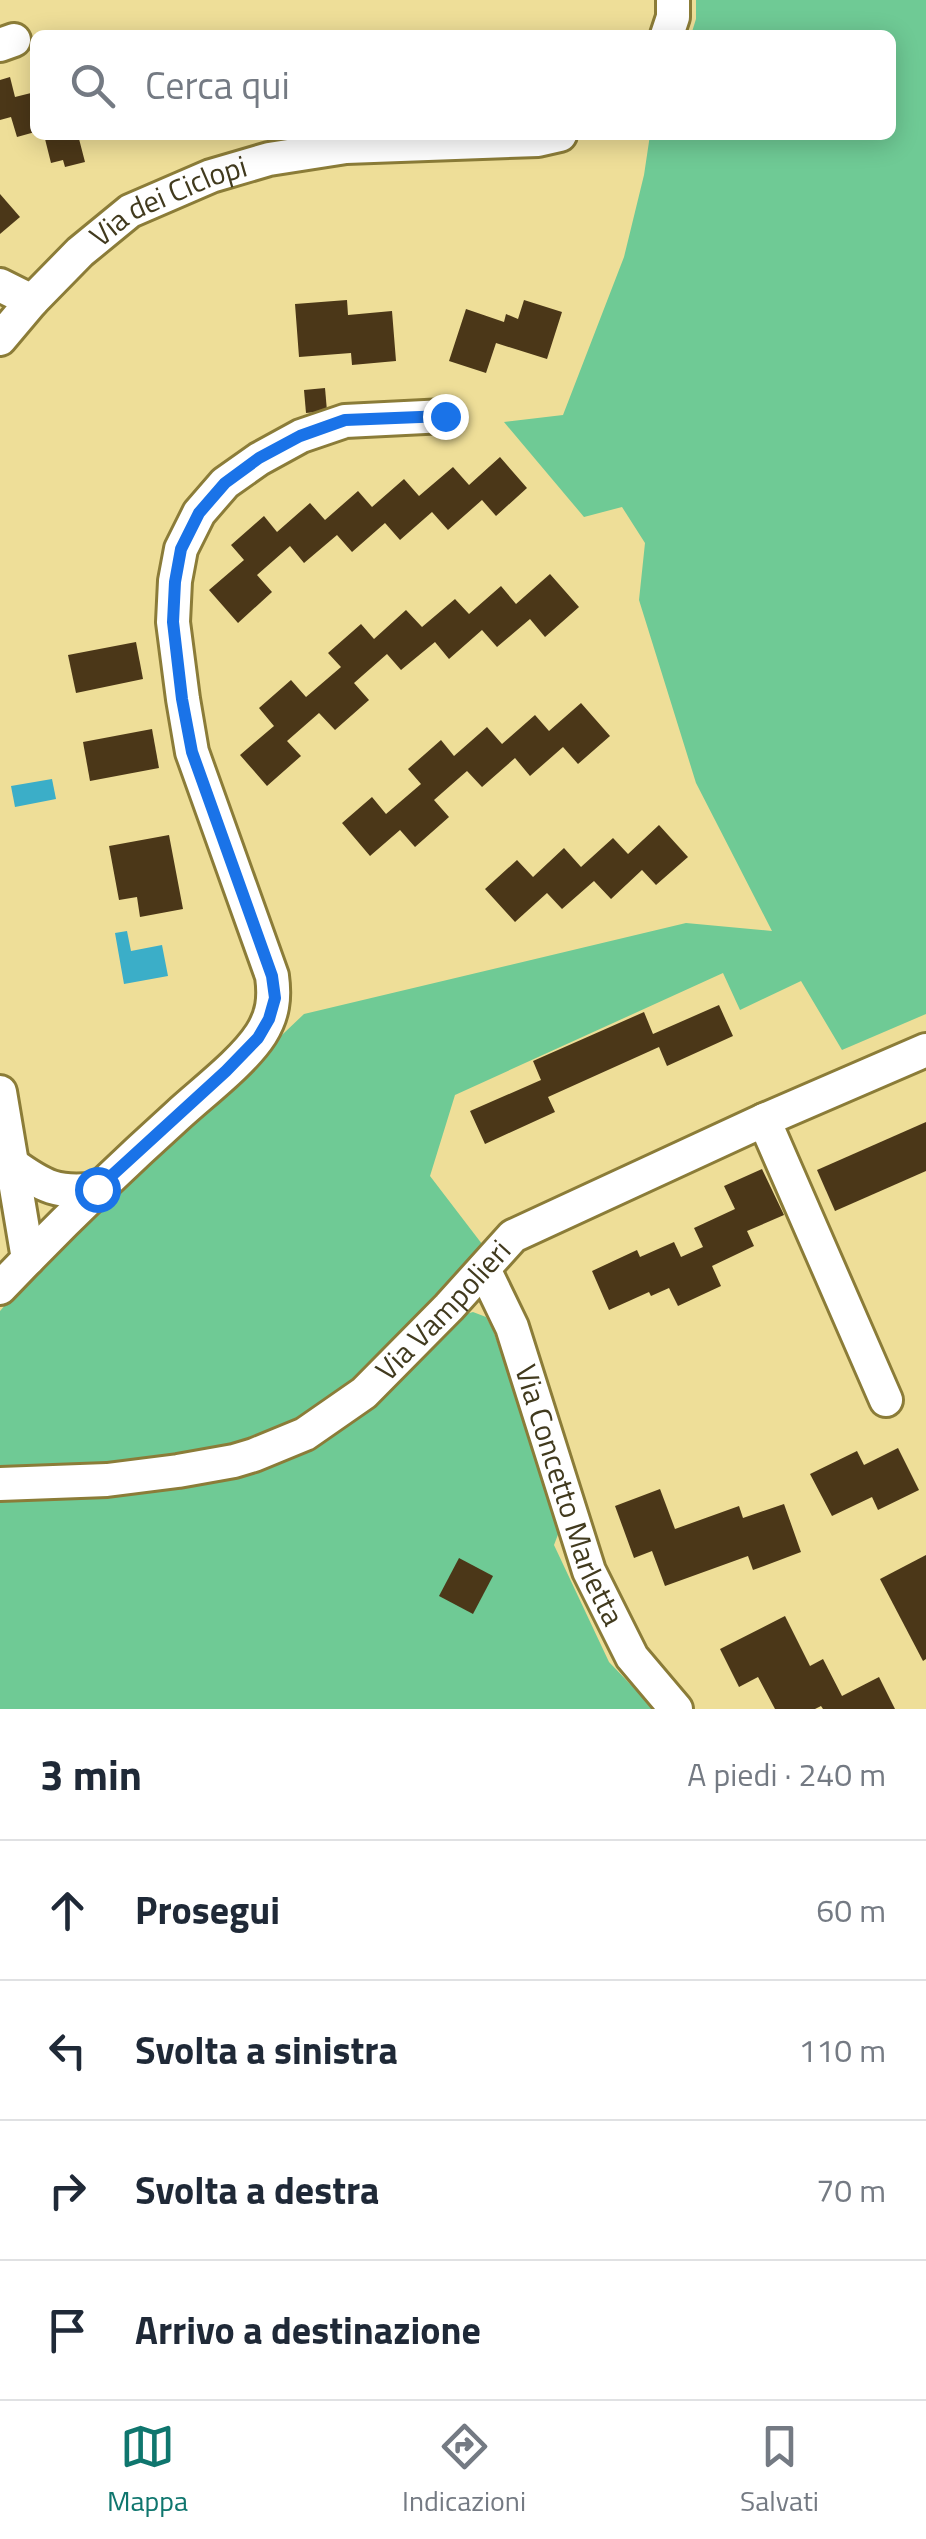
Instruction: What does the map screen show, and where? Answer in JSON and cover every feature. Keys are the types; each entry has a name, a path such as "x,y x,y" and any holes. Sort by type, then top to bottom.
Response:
{"street":[{"path":"668,30 673,0"},
{"name":"Via dei Ciclopi","path":"0,339 80,252 130,211 212,176 269,160 346,147 538,140"},
{"path":"0,284 32,300"},
{"path":"0,1288 97,1189 258,1038 275,998 272,976 192,752 182,699 173,622 175,582 181,549 199,513 225,483 259,458 300,436 345,420 445,416"},
{"name":"Via Vampolieri","path":"0,1484 107,1480 234,1462 304,1434 364,1393 513,1236 926,1050"},
{"path":"0,1092 28,1260"},
{"path":"764,1120 886,1400"},
{"path":"12,1164 41,1184 75,1192 97,1189"},
{"name":"Via Concetto Marletta","path":"484,1269 512,1327 589,1572 632,1657 676,1709"}],"green space":[{"path":"696,0 926,0 926,1014 842,1050 801,981 740,1010 723,973 455,1095 430,1176 482,1244 352,1385 296,1419 238,1443 175,1456 107,1463 0,1465 0,1311 38,1267 304,1014 686,923 772,931 696,783 639,600 645,543 622,507 584,517 504,422 563,415 624,257 649,140 896,140 896,30 693,30"},
{"path":"473,1312 486,1317 493,1330 562,1524 554,1545 609,1662 654,1709 0,1709 0,1502 107,1497 230,1480 271,1467 313,1448 350,1422 459,1316"}],"water":[{"path":"52,779 56,799 15,807 11,786"},
{"path":"127,931 131,951 162,945 168,976 124,984 115,933"}],"building":[{"path":"10,77 15,97 30,93 30,133 17,137 11,117 0,120 0,80"},
{"path":"45,140 79,140 85,162 65,167 63,160 51,163"},
{"path":"0,194 20,217 0,234"},
{"path":"347,300 348,315 392,311 396,361 352,365 351,353 299,357 295,304"},
{"path":"524,300 562,312 547,359 496,343 486,373 449,361 466,309 504,322 506,314 518,319"},
{"path":"325,388 327,411 306,413 304,390"},
{"path":"500,457 527,488 496,516 482,500 448,530 432,512 400,540 385,523 352,552 337,535 304,563 290,546 257,575 272,592 238,623 209,590 244,560 231,545 264,516 277,532 310,503 325,520 358,491 372,507 404,479 419,496 453,467 469,485"},
{"path":"550,574 579,607 545,637 530,619 497,647 482,630 449,659 435,642 401,670 387,654 354,683 369,700 335,730 319,713 287,741 301,756 267,786 240,755 274,726 259,708 291,680 306,697 341,667 328,653 361,624 374,639 406,610 422,627 455,599 469,614 501,586 516,604"},
{"path":"136,642 143,679 76,693 68,655"},
{"path":"581,703 610,736 578,764 563,747 530,776 515,758 482,787 467,771 434,800 449,817 415,847 400,830 370,856 342,823 372,797 386,814 421,784 408,769 441,740 454,756 487,727 502,744 535,715 549,731"},
{"path":"152,729 159,768 90,781 83,742"},
{"path":"659,825 688,857 656,885 642,870 611,899 594,881 562,909 547,893 515,922 485,889 517,860 533,877 564,848 581,867 613,838 628,854"},
{"path":"169,835 183,909 140,917 137,897 119,900 109,846"},
{"path":"719,1005 733,1036 667,1066 659,1047 548,1097 555,1112 485,1144 470,1111 541,1080 533,1061 644,1012 653,1034"},
{"path":"926,1122 926,1171 835,1211 817,1170"},
{"path":"762,1169 784,1215 747,1231 754,1246 712,1266 721,1286 678,1306 669,1288 651,1296 649,1292 609,1310 592,1271 637,1250 640,1257 674,1242 681,1257 703,1247 694,1228 735,1209 724,1186"},
{"path":"898,1448 919,1490 878,1510 872,1497 832,1516 810,1474 857,1451 864,1465"},
{"path":"660,1489 675,1529 739,1506 743,1518 784,1504 801,1552 753,1570 748,1556 665,1586 652,1551 634,1558 615,1506"},
{"path":"926,1555 926,1659 923,1661 880,1579"},
{"path":"459,1558 493,1576 473,1614 439,1596"},
{"path":"785,1616 810,1666 823,1659 842,1696 879,1677 895,1709 775,1709 758,1677 739,1687 720,1649"}],"route":[{"path":"97,1189 258,1038 275,998 272,976 192,752 173,622 181,549 199,513 225,483 259,458 300,436 345,420 445,416"}]}
